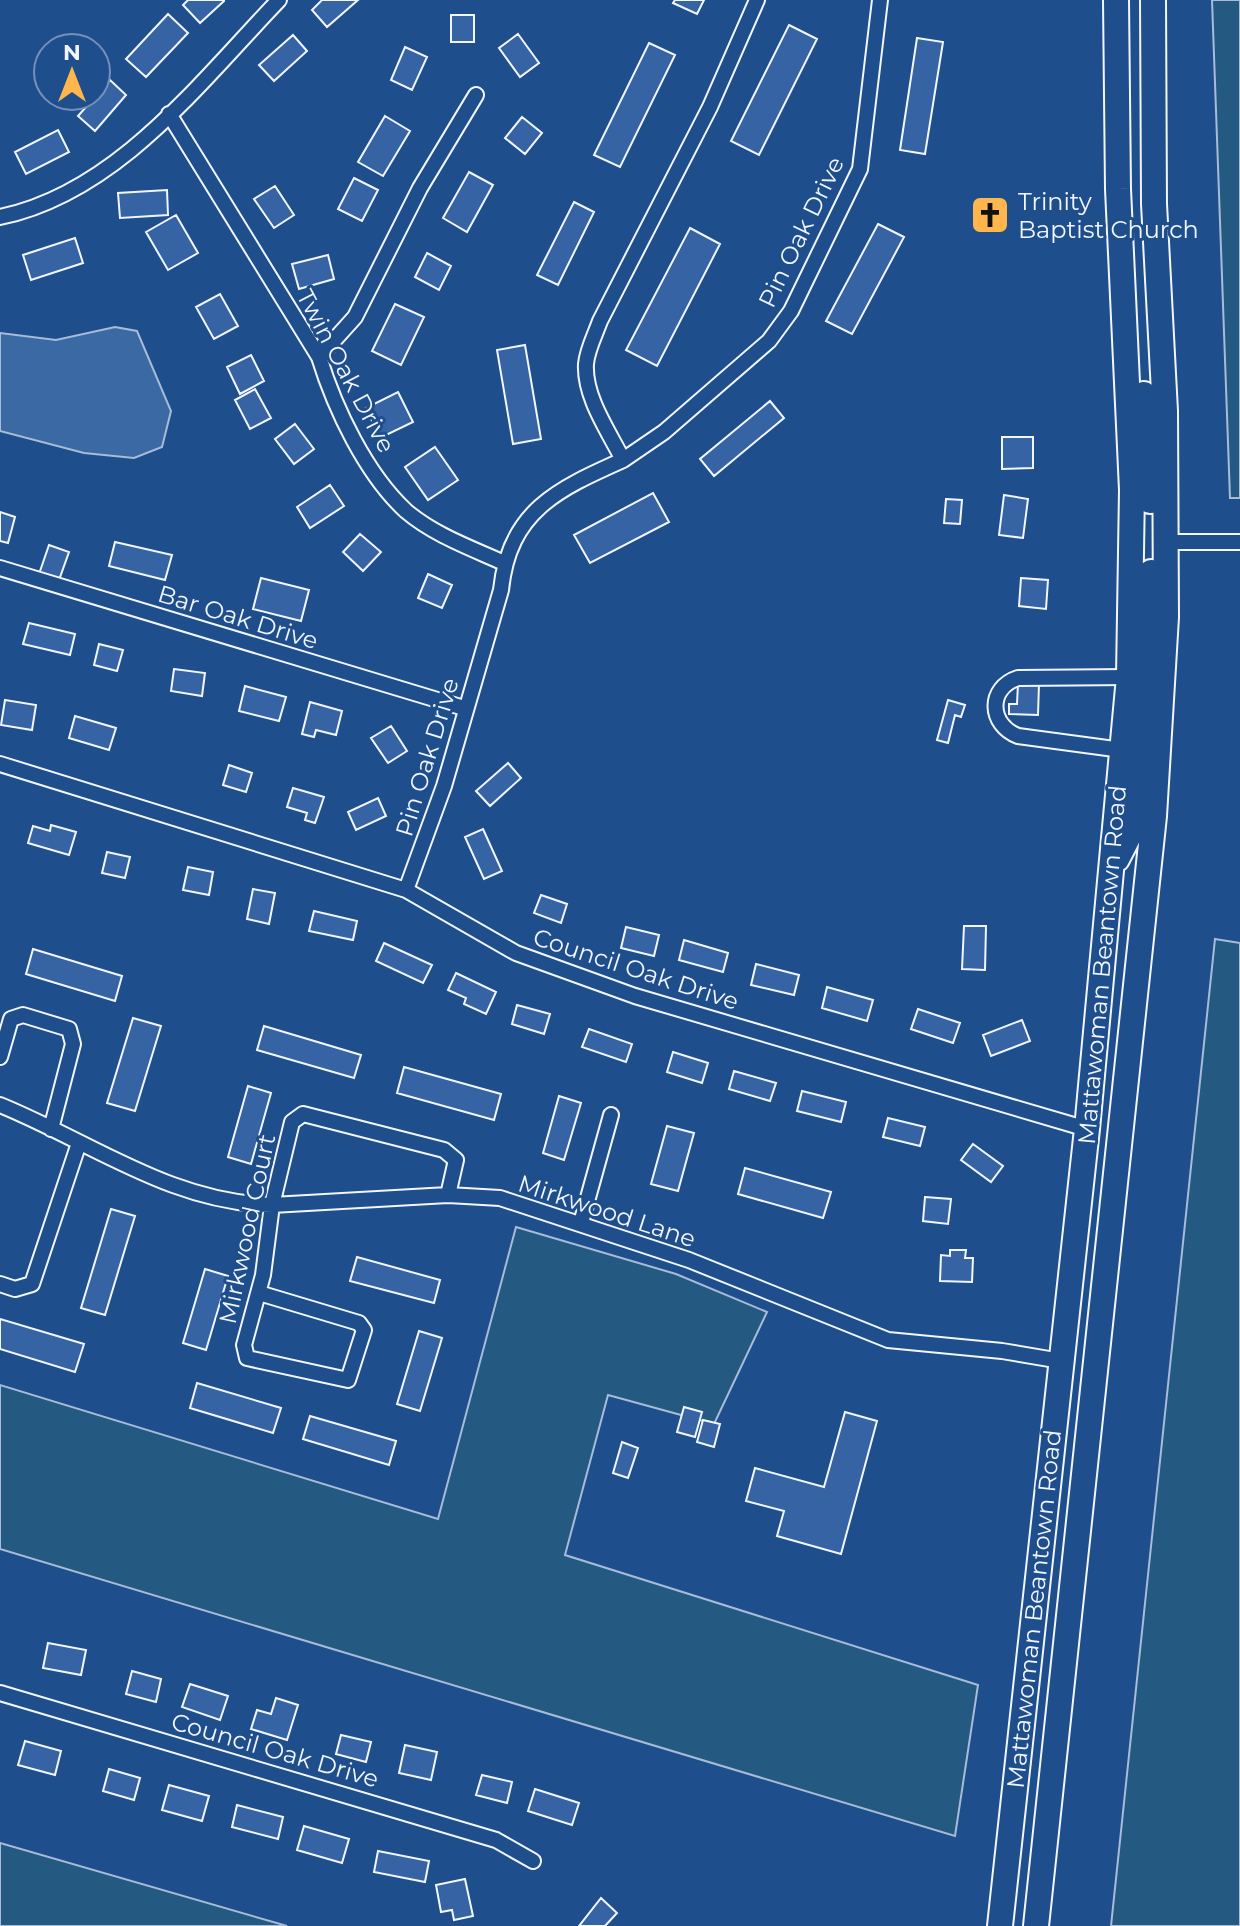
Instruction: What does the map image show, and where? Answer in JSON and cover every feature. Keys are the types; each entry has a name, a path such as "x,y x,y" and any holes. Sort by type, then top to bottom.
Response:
{"highway":[{"name":"Mattawoman Beantown Road","path":"1000,1926 1087,1129 1129,677 1132,490 1118,189 1116,0"},
{"name":"Mattawoman Beantown Road","path":"1036,1926 1154,816 1166,617 1166,542 1165,411 1154,204 1153,0"},
{"path":"1111,871 1132,830 1151,565 1166,542 1153,527 1151,514 1130,78 1117,51"},
{"path":"1085,1478 1079,1417 1104,1156 1087,1129 1113,1076 1130,917 1154,816"}],"street":[{"path":"0,217 55,201 91,179 169,114 279,0"},
{"path":"623,460 590,387 586,365 590,350 600,321 710,107 757,0"},
{"name":"Pin Oak Drive","path":"406,890 444,786 464,708 501,590 504,563 525,521 540,504 567,486 623,460 664,432 769,341 791,311 860,169 880,0"},
{"path":"319,357 355,317 420,188 455,124 476,95"},
{"name":"Twin Oak Drive","path":"169,114 319,357 362,451 390,492 406,511 435,531 504,563"},
{"path":"1166,542 1240,542"},
{"name":"Bar Oak Drive","path":"0,568 464,708"},
{"path":"1122,750 1018,736 1002,728 996,717 995,705 1000,690 1008,681 1018,678 1129,677"},
{"name":"Council Oak Drive","path":"0,764 406,890 516,953 571,975 1087,1129"},
{"path":"0,1057 11,1019 23,1015 69,1029 73,1044 51,1129"},
{"name":"Mirkwood Lane","path":"0,1105 136,1172 192,1193 247,1205 448,1195 509,1200 689,1260 888,1340 1002,1351 1061,1361"},
{"name":"Mirkwood Court","path":"259,1293 359,1323 364,1330 348,1380 247,1358 244,1345 259,1293 272,1205 292,1122 303,1114 444,1150 456,1160 448,1195"},
{"path":"581,1223 611,1115"},
{"path":"0,1284 15,1289 32,1284 79,1143"},
{"name":"Council Oak Drive","path":"0,1693 496,1840 533,1861"}],"shaded area":[{"path":"1212,0 1240,0 1240,498 1230,498"},
{"path":"115,327 137,331 171,411 162,447 134,458 84,453 0,431 0,333 56,340"},
{"path":"1215,939 1240,943 1240,1926 1111,1926"},
{"path":"516,1227 676,1274 767,1312 714,1424 608,1395 565,1555 978,1685 955,1836 0,1549 0,1385 438,1519"},
{"path":"0,1843 287,1926 0,1926"}],"building":[{"path":"188,0 224,1 200,23 183,5"},
{"path":"322,0 358,0 327,27 312,10"},
{"path":"675,0 704,0 697,14 673,3"},
{"path":"168,14 188,33 146,77 126,59"},
{"path":"451,15 474,15 474,42 451,42"},
{"path":"789,25 817,39 759,155 731,141"},
{"path":"518,34 539,63 520,77 499,48"},
{"path":"293,35 307,51 274,81 259,65"},
{"path":"917,38 943,42 925,154 900,150"},
{"path":"649,43 675,55 620,167 594,155"},
{"path":"405,47 427,57 412,90 391,80"},
{"path":"112,82 126,95 112,111"},
{"path":"82,112 111,112 95,131 78,116"},
{"path":"385,116 410,131 383,176 358,162"},
{"path":"522,117 542,133 525,154 505,138"},
{"path":"58,130 69,152 26,174 15,152"},
{"path":"469,172 493,185 467,232 443,218"},
{"path":"354,178 378,190 362,221 338,209"},
{"path":"275,186 294,215 274,228 254,199"},
{"path":"167,190 168,215 120,218 118,193"},
{"path":"574,202 594,212 558,285 537,275"},
{"path":"176,215 198,253 168,270 146,232"},
{"path":"878,224 904,237 852,334 826,321"},
{"path":"690,228 720,244 657,366 626,350"},
{"path":"75,238 83,263 31,280 23,255"},
{"path":"427,253 451,266 439,290 415,277"},
{"path":"328,255 334,279 299,289 292,264"},
{"path":"220,294 238,326 214,339 196,307"},
{"path":"395,304 424,317 401,365 372,351"},
{"path":"525,345 541,439 513,444 497,350"},
{"path":"251,355 264,381 240,394 227,367"},
{"path":"255,389 271,418 250,429 235,400"},
{"path":"398,392 413,422 380,438 366,408"},
{"path":"770,401 784,418 714,476 700,459"},
{"path":"295,424 314,449 294,464 275,439"},
{"path":"1002,437 1033,437 1033,468 1002,469"},
{"path":"435,447 458,480 428,500 405,467"},
{"path":"330,485 344,506 310,528 297,507"},
{"path":"653,493 669,522 590,563 574,535"},
{"path":"1004,495 1028,499 1023,538 999,535"},
{"path":"946,499 962,500 960,524 944,523"},
{"path":"0,512 15,517 8,543 0,541"},
{"path":"360,534 381,552 363,571 343,552"},
{"path":"115,542 172,555 165,580 109,566"},
{"path":"49,545 69,552 59,580 39,574"},
{"path":"428,574 452,585 442,608 418,598"},
{"path":"261,578 309,590 301,621 253,609"},
{"path":"1021,578 1048,580 1046,609 1019,606"},
{"path":"29,623 75,634 70,655 23,644"},
{"path":"99,644 123,650 117,671 94,665"},
{"path":"174,669 205,673 202,696 171,691"},
{"path":"1018,683 1039,684 1038,715 1009,714 1009,704 1017,704"},
{"path":"245,686 286,697 279,721 239,711"},
{"path":"5,700 36,705 32,730 1,725"},
{"path":"948,700 965,705 961,717 955,715 948,743 937,740"},
{"path":"310,702 342,711 336,735 316,730 314,737 302,734"},
{"path":"75,716 116,728 109,750 69,738"},
{"path":"391,726 407,751 388,763 371,738"},
{"path":"508,763 521,778 490,806 476,791"},
{"path":"229,765 252,773 246,792 223,785"},
{"path":"293,788 324,797 315,823 305,820 307,813 287,807"},
{"path":"378,798 386,816 356,830 348,812"},
{"path":"51,825 76,832 69,855 28,843 33,826 50,831"},
{"path":"483,829 502,871 484,879 465,837"},
{"path":"107,852 130,857 125,878 102,873"},
{"path":"188,867 213,872 209,895 183,890"},
{"path":"253,889 275,893 269,924 247,919"},
{"path":"541,895 567,904 561,923 534,913"},
{"path":"314,911 357,921 353,940 309,931"},
{"path":"964,926 986,926 985,970 962,969"},
{"path":"626,927 659,935 654,956 621,948"},
{"path":"684,940 728,953 723,972 679,960"},
{"path":"384,943 432,965 423,983 376,961"},
{"path":"33,949 122,976 115,1001 26,974"},
{"path":"756,964 799,975 794,995 751,985"},
{"path":"456,973 496,992 486,1014 464,1004 466,998 448,990"},
{"path":"827,987 873,1000 867,1021 822,1008"},
{"path":"517,1005 550,1014 544,1034 512,1024"},
{"path":"918,1009 960,1023 953,1043 911,1029"},
{"path":"133,1018 161,1026 135,1111 107,1103"},
{"path":"1022,1020 1030,1041 991,1056 983,1035"},
{"path":"264,1026 361,1055 354,1078 257,1050"},
{"path":"589,1029 632,1044 626,1062 582,1047"},
{"path":"673,1052 708,1063 702,1083 667,1072"},
{"path":"404,1067 501,1094 494,1120 397,1093"},
{"path":"734,1071 776,1083 770,1101 729,1089"},
{"path":"248,1086 271,1093 251,1164 228,1157"},
{"path":"802,1091 846,1102 841,1122 797,1111"},
{"path":"559,1096 581,1103 564,1160 543,1153"},
{"path":"888,1118 925,1127 920,1146 883,1137"},
{"path":"667,1126 694,1133 678,1191 651,1184"},
{"path":"973,1144 1003,1166 991,1182 961,1160"},
{"path":"745,1168 831,1192 823,1218 738,1194"},
{"path":"925,1197 951,1199 948,1224 923,1221"},
{"path":"111,1209 135,1216 105,1315 81,1308"},
{"path":"950,1250 966,1250 965,1258 973,1258 972,1282 940,1281 941,1255 950,1256"},
{"path":"357,1257 440,1280 434,1303 350,1281"},
{"path":"205,1269 228,1276 206,1350 183,1343"},
{"path":"0,1319 84,1344 75,1372 0,1349"},
{"path":"419,1331 442,1338 420,1411 397,1404"},
{"path":"197,1383 281,1408 273,1433 190,1408"},
{"path":"684,1407 702,1412 695,1437 677,1432"},
{"path":"845,1412 877,1421 841,1554 777,1536 784,1511 746,1501 755,1468 824,1487"},
{"path":"310,1416 396,1441 389,1465 303,1439"},
{"path":"703,1420 720,1424 714,1447 697,1442"},
{"path":"622,1442 638,1448 628,1478 613,1473"},
{"path":"48,1643 86,1650 81,1675 43,1668"},
{"path":"132,1671 161,1679 156,1702 126,1694"},
{"path":"190,1684 228,1696 220,1720 182,1707"},
{"path":"276,1698 298,1705 287,1740 251,1729 257,1710 271,1714"},
{"path":"341,1735 371,1742 366,1762 336,1754"},
{"path":"25,1741 61,1751 55,1775 18,1765"},
{"path":"405,1745 437,1752 431,1780 399,1773"},
{"path":"109,1769 140,1778 134,1800 103,1791"},
{"path":"482,1775 512,1782 507,1803 476,1795"},
{"path":"169,1785 209,1796 202,1821 162,1810"},
{"path":"535,1789 579,1803 572,1825 528,1811"},
{"path":"237,1805 283,1817 278,1839 232,1827"},
{"path":"304,1826 349,1839 342,1863 297,1850"},
{"path":"378,1851 429,1861 425,1882 374,1872"},
{"path":"465,1879 473,1916 454,1920 452,1910 441,1912 436,1885"},
{"path":"601,1898 617,1913 605,1926 579,1926"}],"place":[{"name":"Trinity Baptist Church","path":"990,215"}]}
